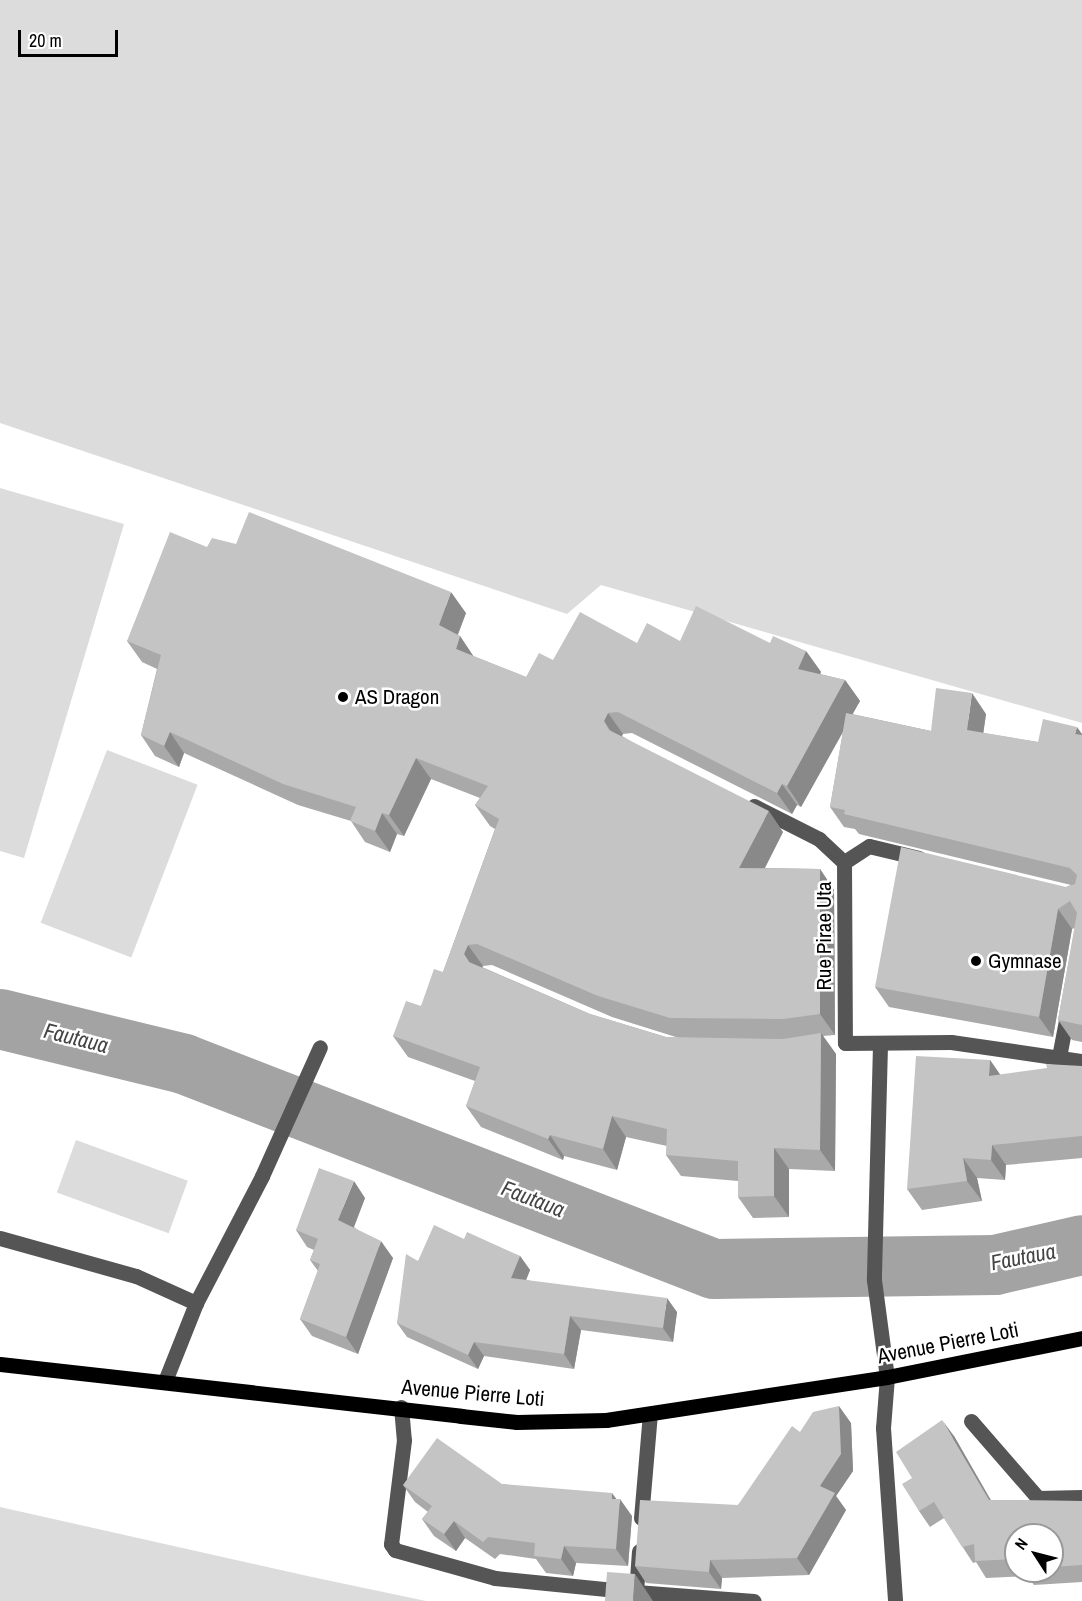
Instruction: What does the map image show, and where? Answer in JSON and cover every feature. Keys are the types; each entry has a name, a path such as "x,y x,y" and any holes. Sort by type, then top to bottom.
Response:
{"main road":[{"name":"Avenue Pierre Loti","path":"0,1364 82,1376 165,1381 291,1400 401,1407 517,1422 606,1420 887,1377 1082,1338"}],"street":[{"path":"734,796 819,839 844,862"},
{"name":"Rue Pirae Uta","path":"936,863 869,846 844,862 839,1044 951,1042 1082,1061"},
{"path":"1059,1057 1072,988"},
{"path":"880,1045 879,1170 874,1280 887,1377 883,1428 895,1601"},
{"path":"165,1381 196,1303 262,1176 320,1047"},
{"path":"0,1238 136,1276 196,1303"},
{"path":"401,1407 404,1440 391,1544 395,1550 495,1578 754,1601"},
{"path":"636,1592 650,1414"},
{"path":"971,1421 1038,1498 1082,1497"}],"shaded area":[{"path":"0,0 1082,0 1082,723 601,585 567,614 0,423"},
{"path":"0,488 124,524 24,858 0,851"},
{"path":"107,750 198,785 131,957 41,923"},
{"path":"76,1140 188,1181 169,1233 57,1193"},
{"path":"0,1507 312,1577 426,1601 0,1601"}],"building":[{"path":"249,512 451,592 439,625 460,636 456,649 526,677 539,653 553,660 580,612 637,643 647,623 680,641 696,606 770,643 773,636 806,651 798,669 845,680 787,786 782,784 777,793 618,712 608,713 604,721 609,730 769,811 739,868 820,869 820,1014 783,1019 670,1018 598,996 477,944 468,945 464,954 469,962 590,1014 666,1037 783,1039 821,1033 820,1150 774,1148 774,1196 738,1197 738,1161 666,1155 667,1129 612,1116 603,1149 550,1135 548,1139 466,1106 480,1067 393,1036 406,1001 421,1006 434,969 443,972 499,819 475,805 488,786 416,758 389,815 382,813 375,831 350,821 356,807 283,784 170,732 164,746 141,735 161,655 127,641 170,532 207,547 212,538 236,544"},
{"path":"936,688 972,693 967,730 1038,742 1043,719 1077,727 1075,734 1082,735 1082,1025 1058,1020 1077,913 1070,901 1058,909 1039,1017 875,987 901,847 1066,887 1075,884 1077,875 1070,868 844,814 845,810 830,807 846,713 931,731"},
{"path":"916,1056 990,1060 989,1076 1047,1068 1046,1064 1082,1066 1082,1136 992,1145 991,1160 963,1158 967,1181 907,1189"},
{"path":"319,1168 354,1181 338,1220 381,1241 346,1337 300,1319 320,1264 310,1260 318,1239 296,1230"},
{"path":"434,1225 464,1239 467,1232 520,1256 511,1278 667,1298 663,1328 570,1316 564,1354 474,1342 468,1355 397,1323 406,1254 418,1261"},
{"path":"839,1406 841,1454 820,1486 835,1493 797,1558 710,1560 709,1572 635,1566 640,1500 738,1505 792,1426 800,1432 813,1412"},
{"path":"942,1420 989,1500 1082,1501 1082,1565 1064,1566 1064,1523 1004,1523 1004,1560 975,1561 974,1544 962,1547 934,1502 919,1511 902,1484 912,1478 896,1452"},
{"path":"437,1438 502,1484 612,1493 612,1499 620,1499 616,1549 564,1546 561,1559 534,1556 535,1543 488,1537 483,1542 454,1521 444,1534 422,1519 432,1506 403,1485"},
{"path":"607,1572 635,1574 633,1601 605,1601"}],"waterway":[{"name":"Fautaua","path":"0,1019 184,1064 714,1269 995,1265 1082,1245"}],"place":[{"name":"AS Dragon","path":"343,697"},
{"name":"Gymnase","path":"976,961"}]}
